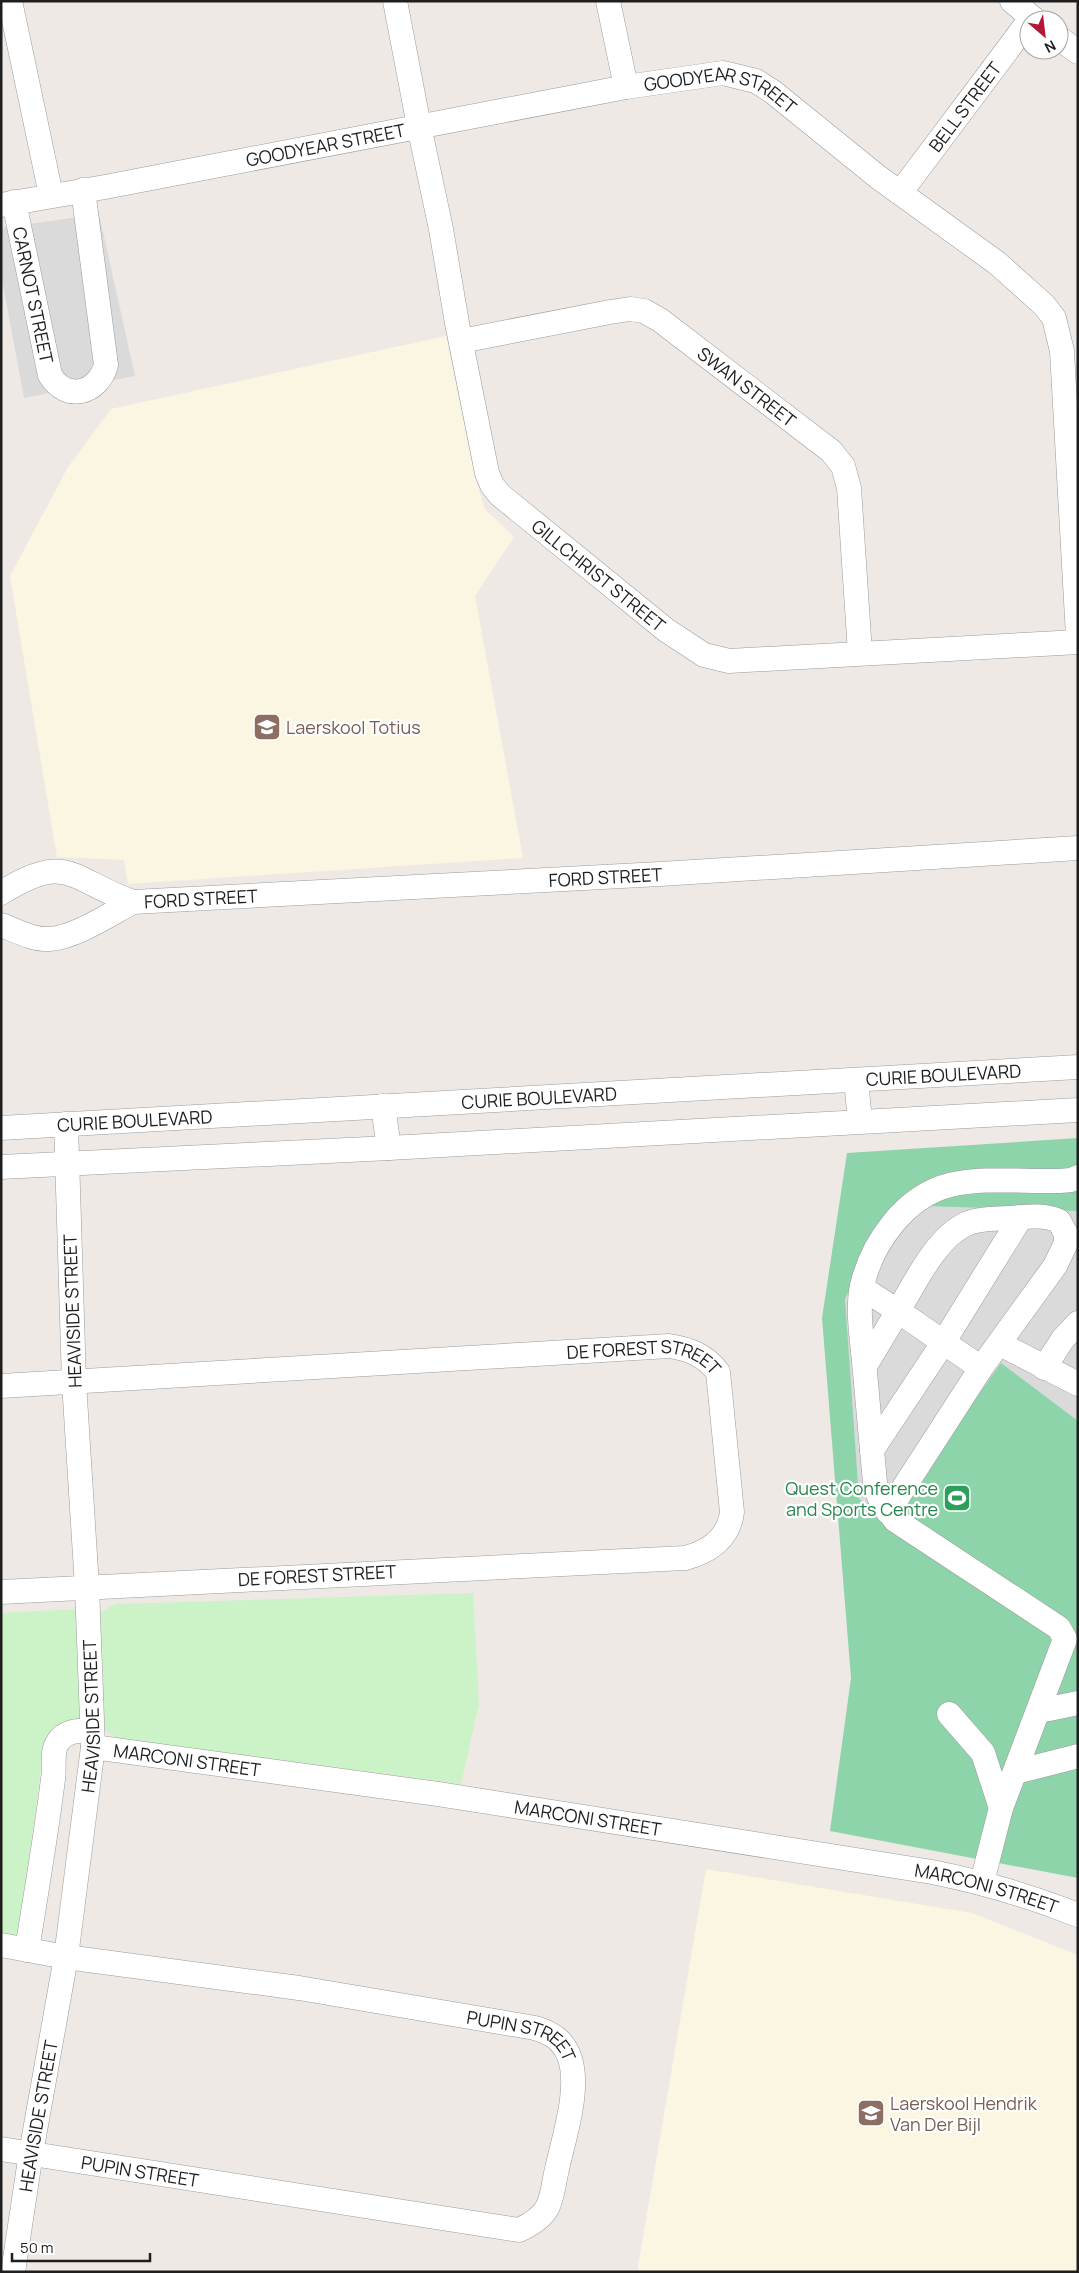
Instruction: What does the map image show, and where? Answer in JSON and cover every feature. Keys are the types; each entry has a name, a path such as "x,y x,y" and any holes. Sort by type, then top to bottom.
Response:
{"street":[{"path":"10,1 51,195"},
{"name":"GILLCHRIST STREET","path":"395,1 418,126 441,229 460,341 487,473 500,495 666,630 704,655 719,659 729,661 1078,642"},
{"path":"608,1 626,87"},
{"path":"1012,1 1021,10"},
{"name":"BELL STREET","path":"900,192 1019,36"},
{"name":"GOODYEAR STREET","path":"8,204 626,87 723,73 756,81 788,103 900,192 997,263 1044,305 1054,318 1062,351 1072,429 1078,636"},
{"name":"CARNOT STREET","path":"8,204 50,375 61,388 68,392 75,392 89,387 98,380 104,374 106,366 83,190"},
{"name":"SWAN STREET","path":"460,341 610,312 630,309 644,311 674,330 831,451 843,466 850,488 860,654"},
{"name":"FORD STREET","path":"1,893 34,875 53,871 67,872 82,877 107,893 133,902 660,874 1078,848"},
{"name":"FORD STREET","path":"1,925 28,936 50,939 77,931 133,902"},
{"name":"CURIE BOULEVARD","path":"1,1128 1078,1067"},
{"path":"856,1080 860,1121"},
{"path":"383,1106 389,1148"},
{"path":"1,1167 389,1148 1078,1110"},
{"name":"HEAVISIDE STREET","path":"12,2272 30,2153 66,1957 93,1739 87,1587 74,1382 66,1124"},
{"path":"982,1882 1001,1808 1065,1639 1063,1632 895,1520 879,1497 875,1483 860,1306 862,1288 867,1269 892,1224 902,1212 932,1193 949,1185 971,1182 1060,1182 1078,1177"},
{"path":"865,1366 940,1244 956,1231 976,1220 1021,1217 1041,1217 1058,1220 1066,1234 1066,1243 1055,1266 981,1368 888,1512"},
{"path":"872,1450 943,1343 1021,1217"},
{"path":"862,1288 981,1368"},
{"path":"1044,1368 1063,1339 1078,1323"},
{"path":"1000,1344 1078,1384"},
{"name":"DE FOREST STREET","path":"1,1386 669,1346 684,1348 695,1352 707,1360 718,1372 732,1512 726,1532 718,1542 707,1550 685,1558 1,1592"},
{"path":"1039,1711 1078,1703"},
{"path":"950,1714 983,1753 1001,1808"},
{"name":"MARCONI STREET","path":"27,1950 54,1778 55,1748 62,1737 75,1731 93,1739 932,1872 982,1882 1037,1899 1078,1915"},
{"path":"1016,1772 1078,1756"},
{"name":"PUPIN STREET","path":"1,1945 66,1957 299,1988 535,2028 551,2033 564,2048 572,2069 573,2084 569,2118 548,2207 535,2222 519,2230 1,2149"}],"shaded area":[{"path":"99,214 135,376 24,398 1,274 1,228"},
{"name":"Laerskool Totius","path":"446,336 475,478 485,509 514,537 475,596 523,858 128,884 124,860 57,857 10,576 68,467 111,409"},
{"path":"894,1205 1077,1211 1078,1421 1001,1363 890,1518 859,1499 845,1299"},
{"name":"Laerskool Hendrik Van Der Bijl","path":"706,1869 972,1913 1078,1955 1078,2272 637,2272"}],"green space":[{"name":"Quest Conference and Sports Centre","path":"1078,1138 1078,1878 830,1831 851,1678 822,1318 847,1153"},
{"path":"473,1593 479,1704 461,1784 118,1739 105,1730 100,1721 94,1623 101,1612 115,1604"},
{"path":"76,1609 82,1721 58,1729 45,1737 19,1939 1,1936 1,1613"}],"place":[{"name":"Laerskool Totius","path":"267,727"},
{"name":"Quest Conference and Sports Centre","path":"957,1498"},
{"name":"Laerskool Hendrik Van Der Bijl","path":"871,2113"}]}
